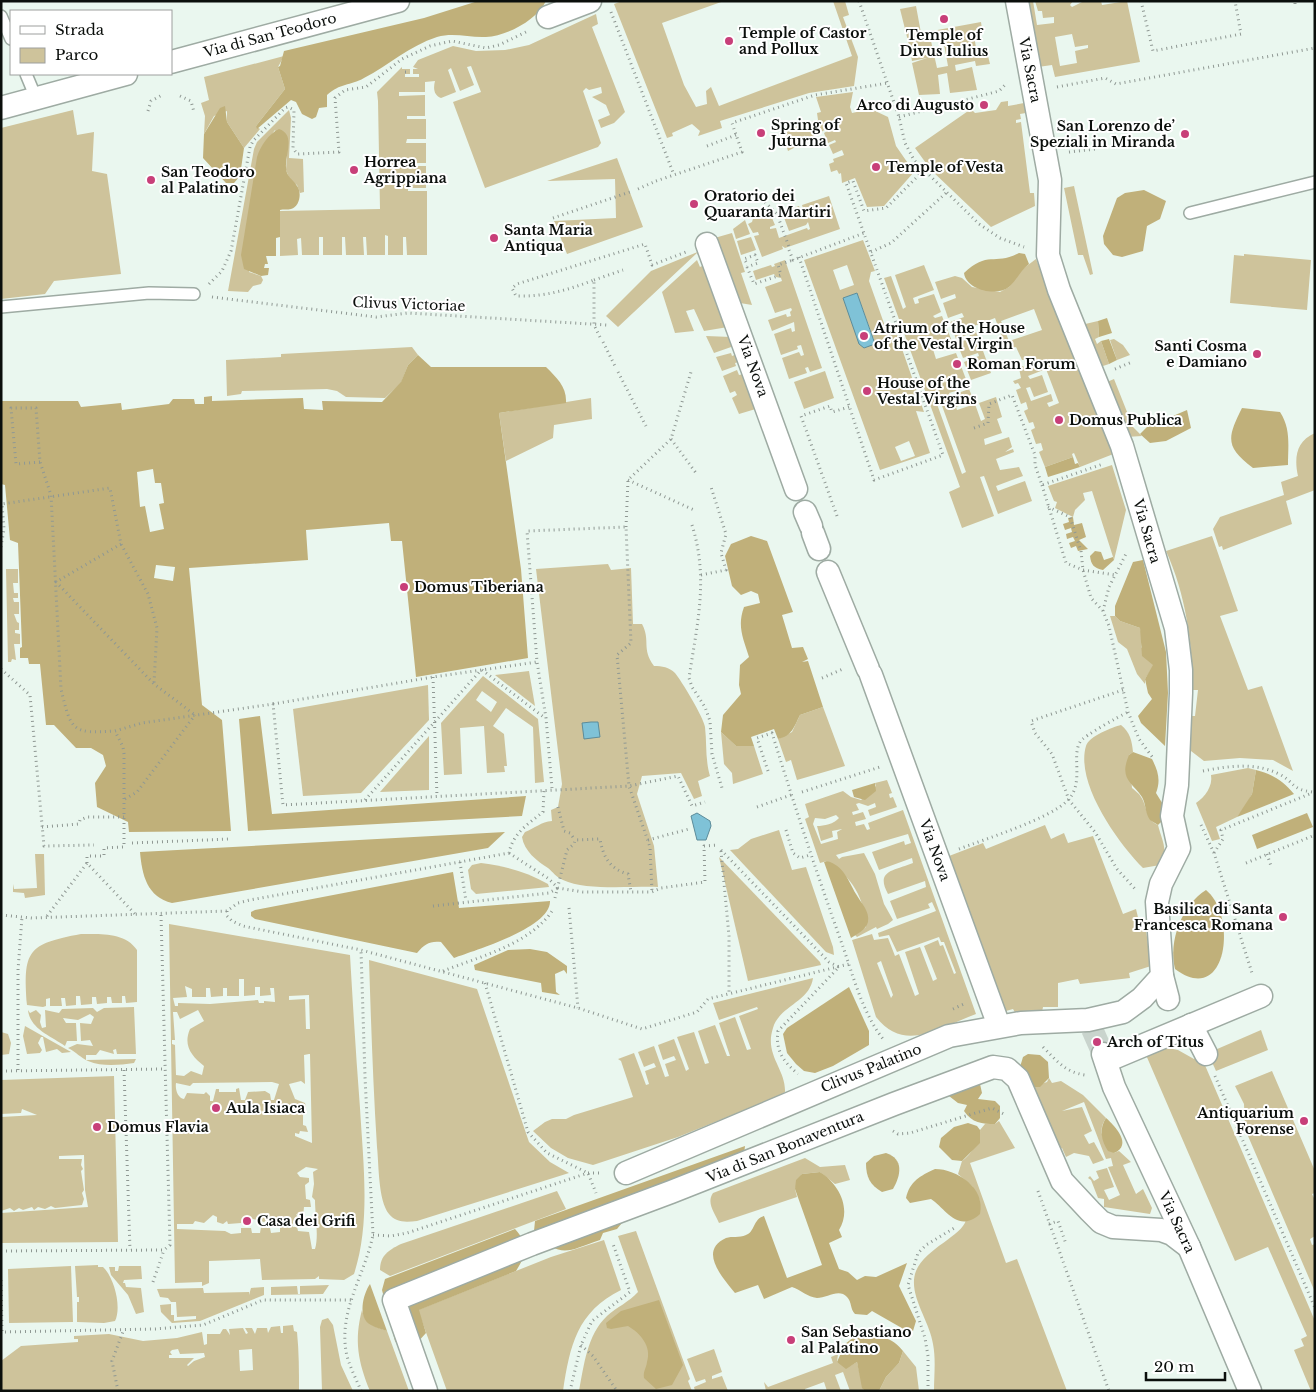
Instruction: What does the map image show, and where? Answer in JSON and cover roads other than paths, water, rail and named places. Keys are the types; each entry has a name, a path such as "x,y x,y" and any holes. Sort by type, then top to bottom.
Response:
{"street":[{"name":"Via di San Teodoro","path":"172,62 398,1"},
{"name":"Via Sacra","path":"1016,1 1034,91 1052,154 1048,255 1059,290 1125,457 1176,628 1181,670 1177,775 1172,816 1179,848 1161,884 1157,902 1162,976 1179,1017 1206,1054"},
{"path":"548,18 599,4"},
{"path":"1,108 122,75"},
{"name":"Via Nova","path":"707,244 862,670 999,1026"},
{"name":"Clivus Palatino","path":"626,1173 949,1036 1021,1023 1090,1023 1123,1012 1142,998 1162,976"},
{"path":"1179,1017 1257,986"},
{"name":"Via Sacra","path":"1179,1017 1142,1046 1104,1058 1114,1087 1189,1248 1250,1391"},
{"name":"Via di San Bonaventura","path":"426,1391 394,1300 532,1244 989,1068 1007,1069 1018,1079 1062,1181 1101,1222 1113,1227 1126,1229 1161,1230 1172,1234 1189,1248"}],"lane":[{"path":"1,16 10,37"},
{"path":"26,75 36,98"},
{"path":"1190,213 1315,182"},
{"path":"1,307 149,293 194,294"}],"water":[{"path":"857,293 875,344 864,348 859,344 843,298"},
{"path":"598,722 600,737 584,739 582,723"},
{"path":"697,813 710,821 711,826 706,840 697,840 691,816"}],"tunnel":[{"path":"1092,1029 1103,1054"}],"place":[{"name":"Temple of Divus Iulius","path":"944,19"},
{"name":"Temple of Castor and Pollux","path":"729,41"},
{"name":"Arco di Augusto","path":"984,105"},
{"name":"Spring of Juturna","path":"761,133"},
{"name":"San Lorenzo de’ Speziali in Miranda","path":"1185,134"},
{"name":"Temple of Vesta","path":"876,167"},
{"name":"Horrea Agrippiana","path":"354,170"},
{"name":"San Teodoro al Palatino","path":"151,180"},
{"name":"Oratorio dei Quaranta Martiri","path":"694,204"},
{"name":"Santa Maria Antiqua","path":"494,238"},
{"name":"Atrium of the House of the Vestal Virgin","path":"864,336"},
{"name":"Santi Cosma e Damiano","path":"1257,354"},
{"name":"Roman Forum","path":"957,364"},
{"name":"House of the Vestal Virgins","path":"867,391"},
{"name":"Domus Publica","path":"1059,420"},
{"name":"Domus Tiberiana","path":"404,587"},
{"name":"Basilica di Santa Francesca Romana","path":"1283,917"},
{"name":"Arch of Titus","path":"1097,1042"},
{"name":"Aula Isiaca","path":"216,1108"},
{"name":"Antiquarium Forense","path":"1304,1121"},
{"name":"Domus Flavia","path":"97,1127"},
{"name":"Casa dei Grifi","path":"247,1221"},
{"name":"San Sebastiano al Palatino","path":"791,1340"}]}
